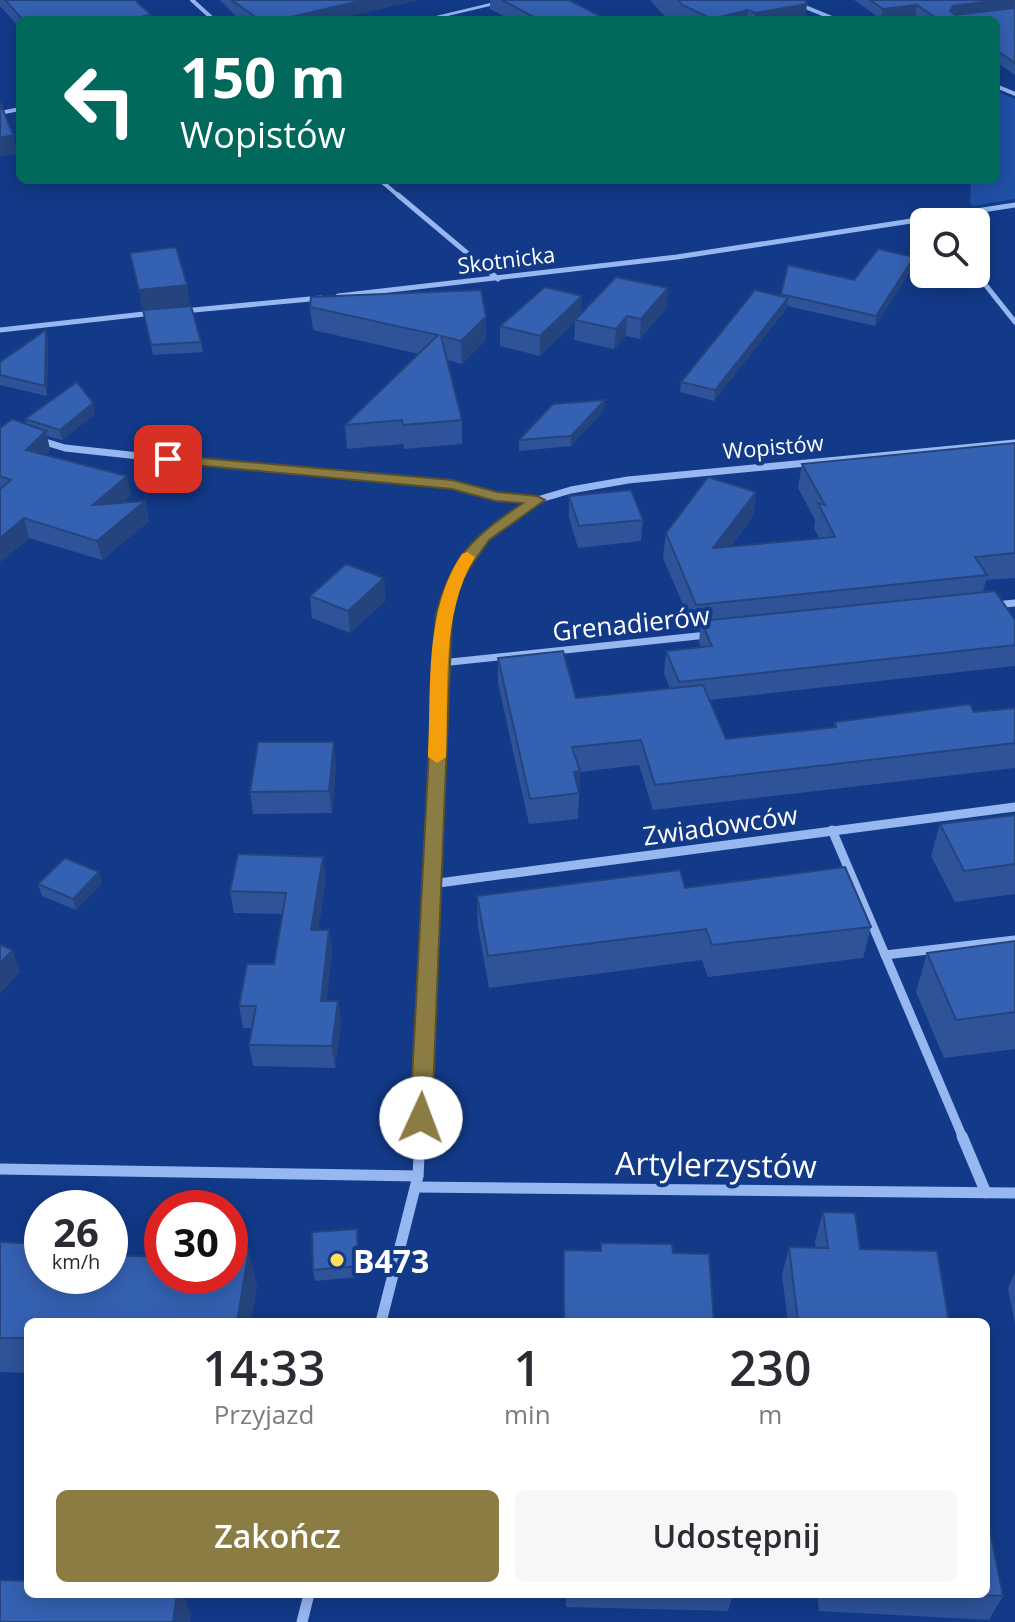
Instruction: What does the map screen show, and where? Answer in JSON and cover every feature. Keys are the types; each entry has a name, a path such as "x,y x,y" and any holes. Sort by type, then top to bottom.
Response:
{"street":[{"path":"192,0 210,16"},
{"path":"440,16 512,0"},
{"path":"788,0 827,16"},
{"path":"385,184 498,279"},
{"name":"Skotnicka","path":"990,210 1015,205"},
{"name":"Skotnicka","path":"178,311 498,279 910,224"},
{"path":"988,288 1015,322"},
{"path":"0,330 163,312"},
{"name":"Wopistów","path":"26,437 65,448 452,485 496,497 537,500"},
{"name":"Wopistów","path":"382,1318 417,1182 444,614 459,569 484,537 537,500 571,490 628,480 1015,443"},
{"path":"984,606 1015,603"},
{"name":"Grenadierów","path":"441,663 719,634"},
{"name":"Zwiadowców","path":"431,884 1015,807"},
{"path":"832,830 986,1193"},
{"path":"885,955 1015,940"},
{"name":"Artylerzystów","path":"0,1169 417,1182 1015,1193"},
{"path":"302,1622 308,1598"}],"shaded area":[{"path":"1000,93 1015,99 1015,199 974,206 970,204 971,184 1000,184"}],"building":[{"path":"5,0 135,0 151,15 145,16 19,16"},
{"path":"231,0 364,0 295,16 254,16"},
{"path":"502,0 569,0 600,16 532,16"},
{"path":"678,0 805,0 807,4 755,13 748,10 724,16 706,16"},
{"path":"870,0 1000,0 953,6 950,11 955,15 1015,8 1015,63 1000,53 1000,16 933,16 917,5 883,9"},
{"path":"0,102 13,135 0,138"},
{"path":"176,247 187,285 139,290 130,253"},
{"path":"878,249 910,256 910,263 876,316 781,294 788,265 854,280"},
{"path":"616,277 668,288 641,319 627,316 616,329 575,320"},
{"path":"545,287 582,296 540,336 500,326"},
{"path":"481,290 486,317 461,341 441,336 462,420 403,425 402,420 345,425 438,335 310,307 311,297"},
{"path":"755,290 788,298 715,390 681,382"},
{"path":"191,306 201,342 151,345 143,310"},
{"path":"46,330 45,386 0,375 0,362"},
{"path":"77,382 93,403 60,430 25,419"},
{"path":"605,400 571,436 519,440 553,404"},
{"path":"12,419 46,431 26,450 127,476 93,505 145,501 97,541 24,518 0,538 0,489 11,480 0,476 0,428"},
{"path":"1015,443 1015,553 975,557 987,575 696,605 666,533 708,477 756,492 713,548 835,537 818,503 825,505 802,464"},
{"path":"631,490 643,520 579,526 569,496"},
{"path":"346,564 384,578 348,611 310,596"},
{"path":"995,591 1015,620 1015,645 679,682 666,651 712,646 701,621"},
{"path":"563,651 576,698 703,685 726,739 836,727 835,722 970,704 974,712 1015,708 1015,743 655,785 641,740 572,747 580,771 574,772 579,793 530,799 498,658"},
{"path":"258,742 334,742 329,791 250,792"},
{"path":"1015,815 1015,864 964,871 940,824"},
{"path":"238,854 323,857 311,930 329,930 321,1001 338,1001 332,1046 249,1045 256,1006 239,1006 247,964 274,964 286,893 230,891"},
{"path":"65,858 99,872 73,899 38,884"},
{"path":"845,867 871,927 712,945 706,929 488,956 477,896 680,870 685,888"},
{"path":"1015,941 1015,1012 956,1020 927,953"},
{"path":"0,945 13,950 0,963"},
{"path":"823,1212 855,1213 860,1249 937,1251 948,1318 798,1318 789,1247 828,1248"},
{"name":"B473","path":"357,1229 358,1266 313,1270 312,1232"},
{"path":"0,1242 24,1243 24,1294 128,1294 128,1256 144,1256 144,1294 242,1294 238,1318 24,1318 24,1338 0,1338"},
{"path":"601,1243 672,1244 673,1253 709,1254 714,1318 564,1318 564,1250 601,1251"},
{"path":"990,1531 1003,1596 990,1595"},
{"path":"0,1580 24,1581 24,1598 176,1598 173,1622 0,1622"}],"slow traffic":[{"path":"437,757 444,614 454,579 467,557"}],"place":[{"name":"B473","path":"337,1260"}],"route":[{"path":"168,459 452,485 496,497 537,500 484,537 465,560 454,579 444,614 421,1118"}]}
